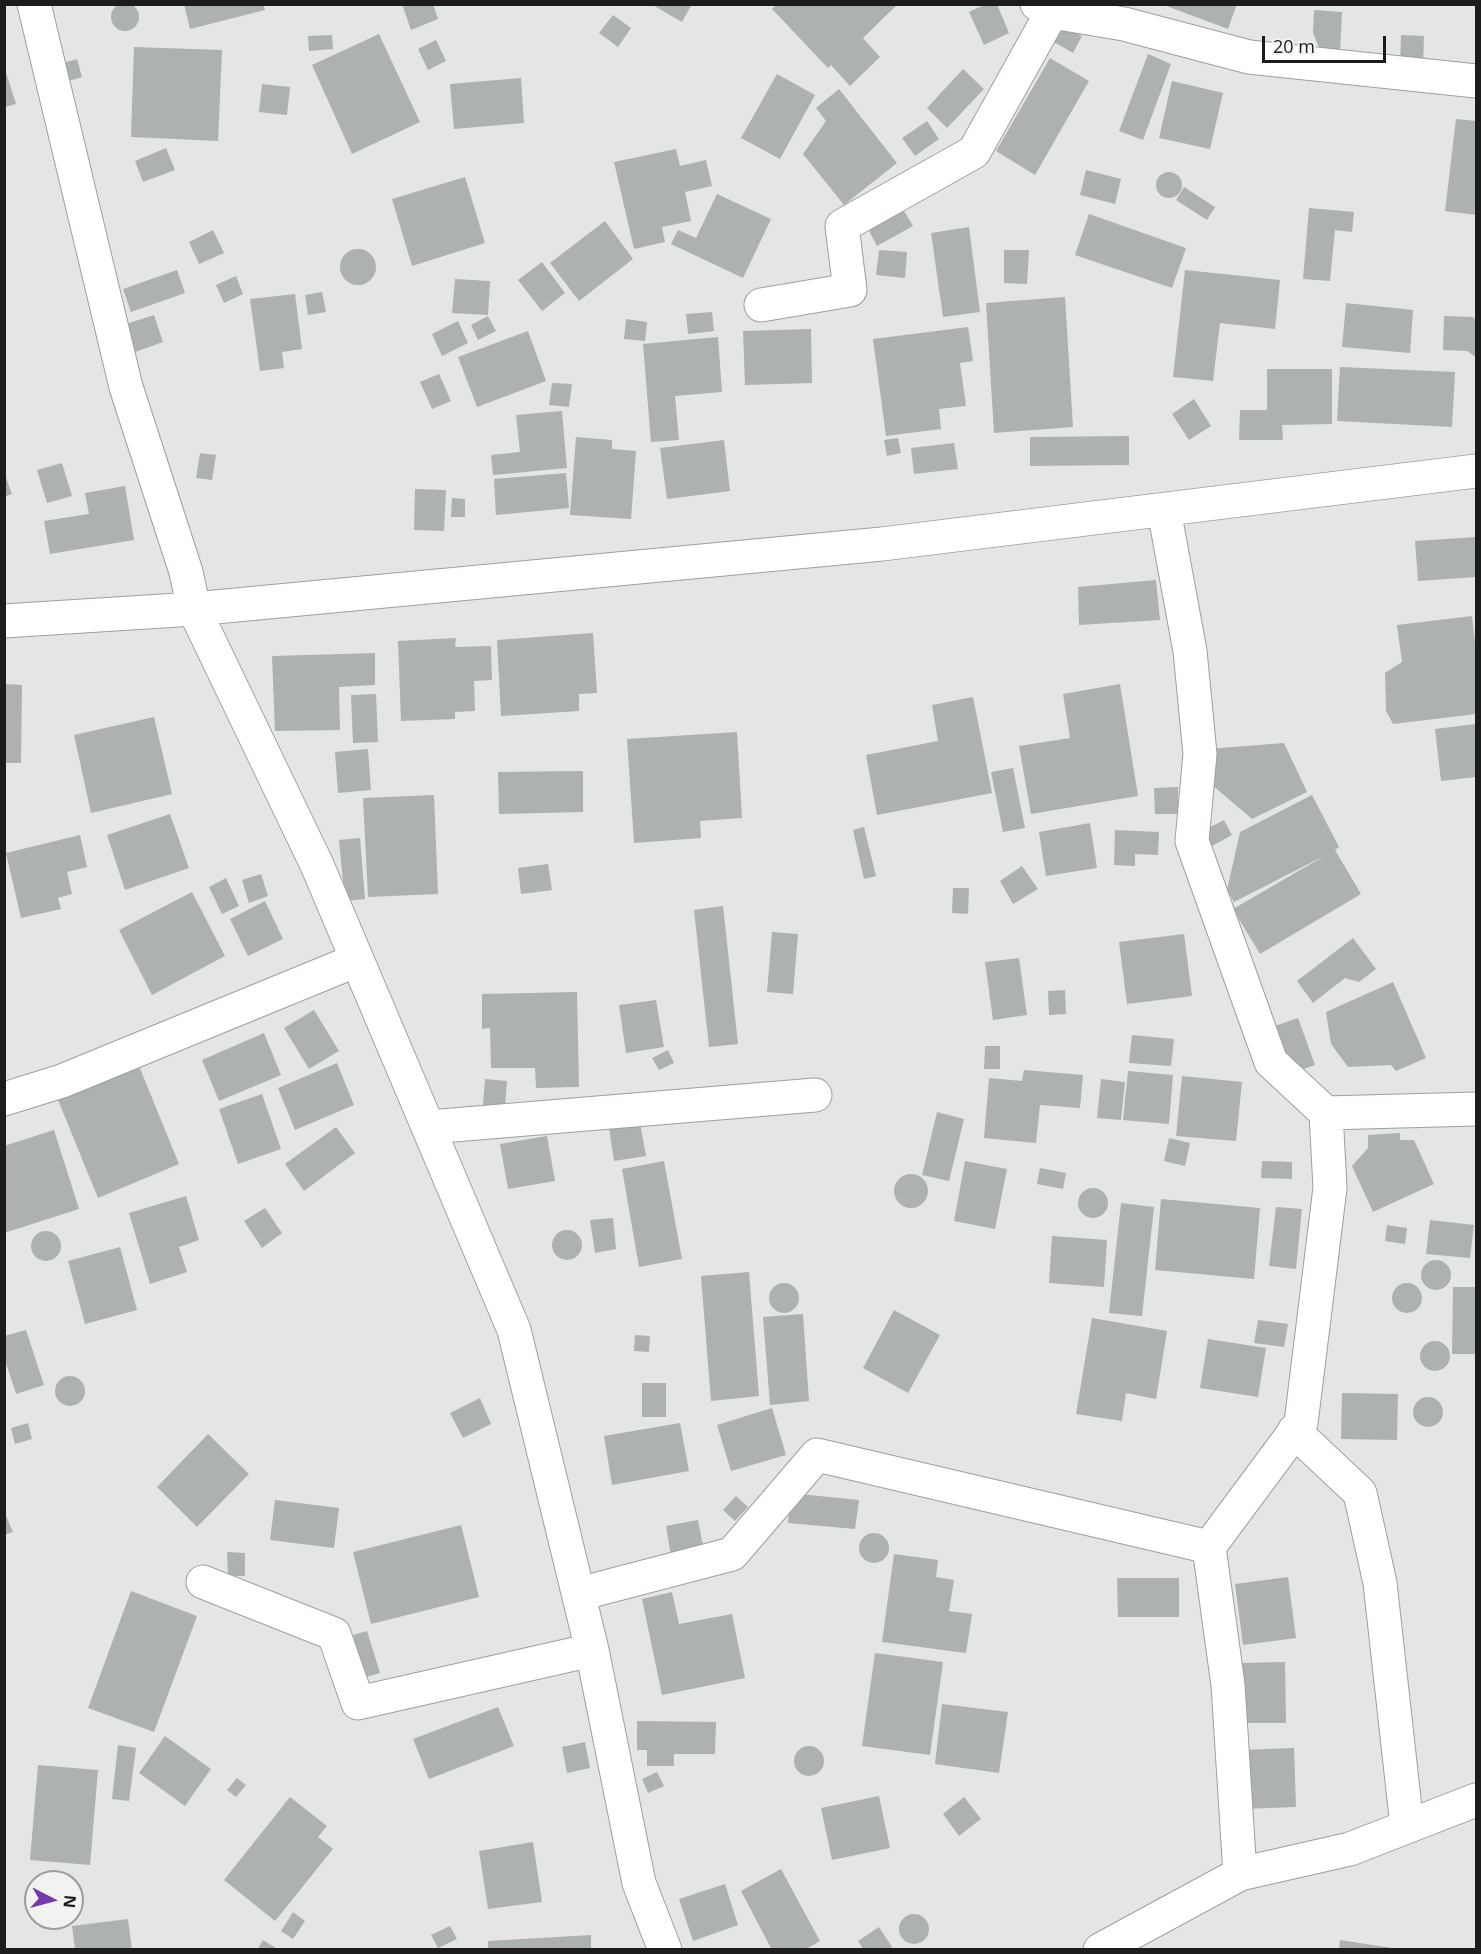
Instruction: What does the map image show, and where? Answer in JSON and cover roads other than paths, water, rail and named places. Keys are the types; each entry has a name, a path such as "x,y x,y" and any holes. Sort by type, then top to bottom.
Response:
{"street":[{"path":"34,4 126,387 186,572 194,609 317,865 514,1330 592,1650 639,1883 665,1950"},
{"path":"761,305 850,290 842,226 974,152 1044,8 1124,24 1249,57 1476,81"},
{"path":"4,621 194,609 882,544 1476,471"},
{"path":"1164,510 1190,651 1200,754 1192,841 1271,1062 1326,1113 1330,1188 1301,1423 1209,1547 1228,1685 1240,1874"},
{"path":"4,1099 62,1080 357,960"},
{"path":"429,1127 815,1095"},
{"path":"1326,1113 1476,1109"},
{"path":"1294,1431 1360,1493 1380,1583 1407,1826"},
{"path":"579,1594 732,1554 817,1455 1209,1547"},
{"path":"203,1582 334,1634 358,1703 592,1650"},
{"path":"1100,1950 1240,1874 1350,1849 1476,1800"}]}
